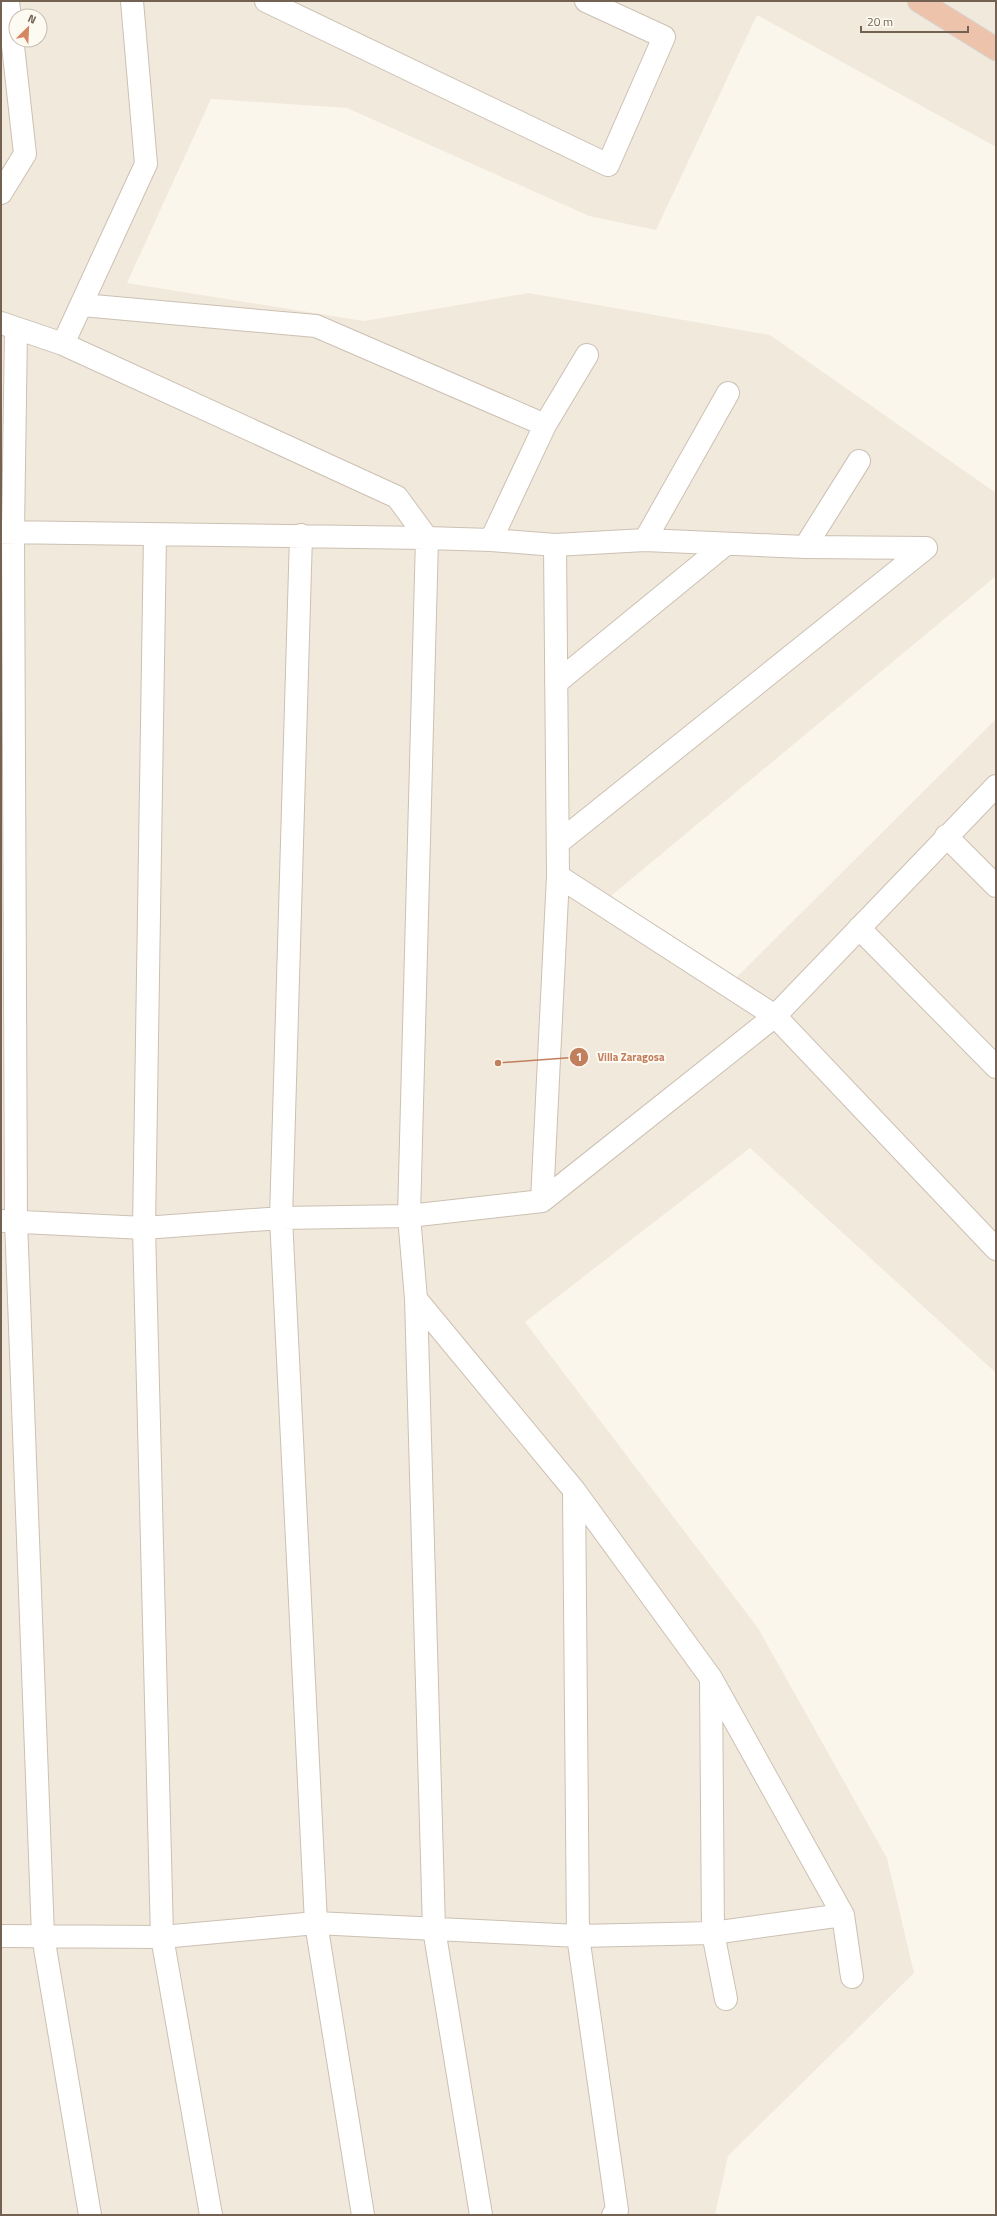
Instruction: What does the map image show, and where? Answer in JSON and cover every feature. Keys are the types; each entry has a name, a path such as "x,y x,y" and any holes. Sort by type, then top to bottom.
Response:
{"highway":[{"path":"919,1 996,49"}],"street":[{"path":"1,193 25,154 8,1"},
{"path":"63,344 146,164 132,1"},
{"path":"266,1 608,165 664,37 586,1"},
{"path":"82,304 316,326 545,425"},
{"path":"90,2215 43,1936 9,1221 7,532 8,327 63,344 397,498 427,538 409,1216 416,1299 434,1929 480,2215"},
{"path":"491,540 545,425 587,355"},
{"path":"645,540 728,393"},
{"path":"805,547 859,461"},
{"path":"7,532 156,535 301,535 491,540 555,545 645,540 805,547 926,548 558,843"},
{"path":"156,535 144,1228 162,1937 211,2215"},
{"path":"301,535 281,1218 316,1923 363,2215"},
{"path":"556,684 726,544"},
{"path":"542,1201 558,876 555,545"},
{"path":"9,1221 144,1228 281,1218 409,1216 542,1201 775,1016 946,836 996,786"},
{"path":"946,836 996,886"},
{"path":"558,876 775,1016 996,1249"},
{"path":"859,928 996,1068"},
{"path":"416,1299 574,1490 711,1678 843,1915 852,1977"},
{"path":"574,1490 578,1936 617,2210 612,2215"},
{"path":"711,1678 713,1933 726,1999"},
{"path":"1,1936 162,1937 316,1923 578,1936 713,1933 843,1915"}],"shaded area":[{"path":"1,1 996,1 996,147 757,15 656,230 589,216 347,108 211,99 127,283 364,321 529,293 770,335 996,493 996,576 611,896 735,979 996,719 996,1373 750,1148 525,1322 758,1628 887,1858 914,1973 728,2156 715,2215 1,2215"}],"place":[{"name":"Villa Zaragosa","path":"498,1063"}]}
